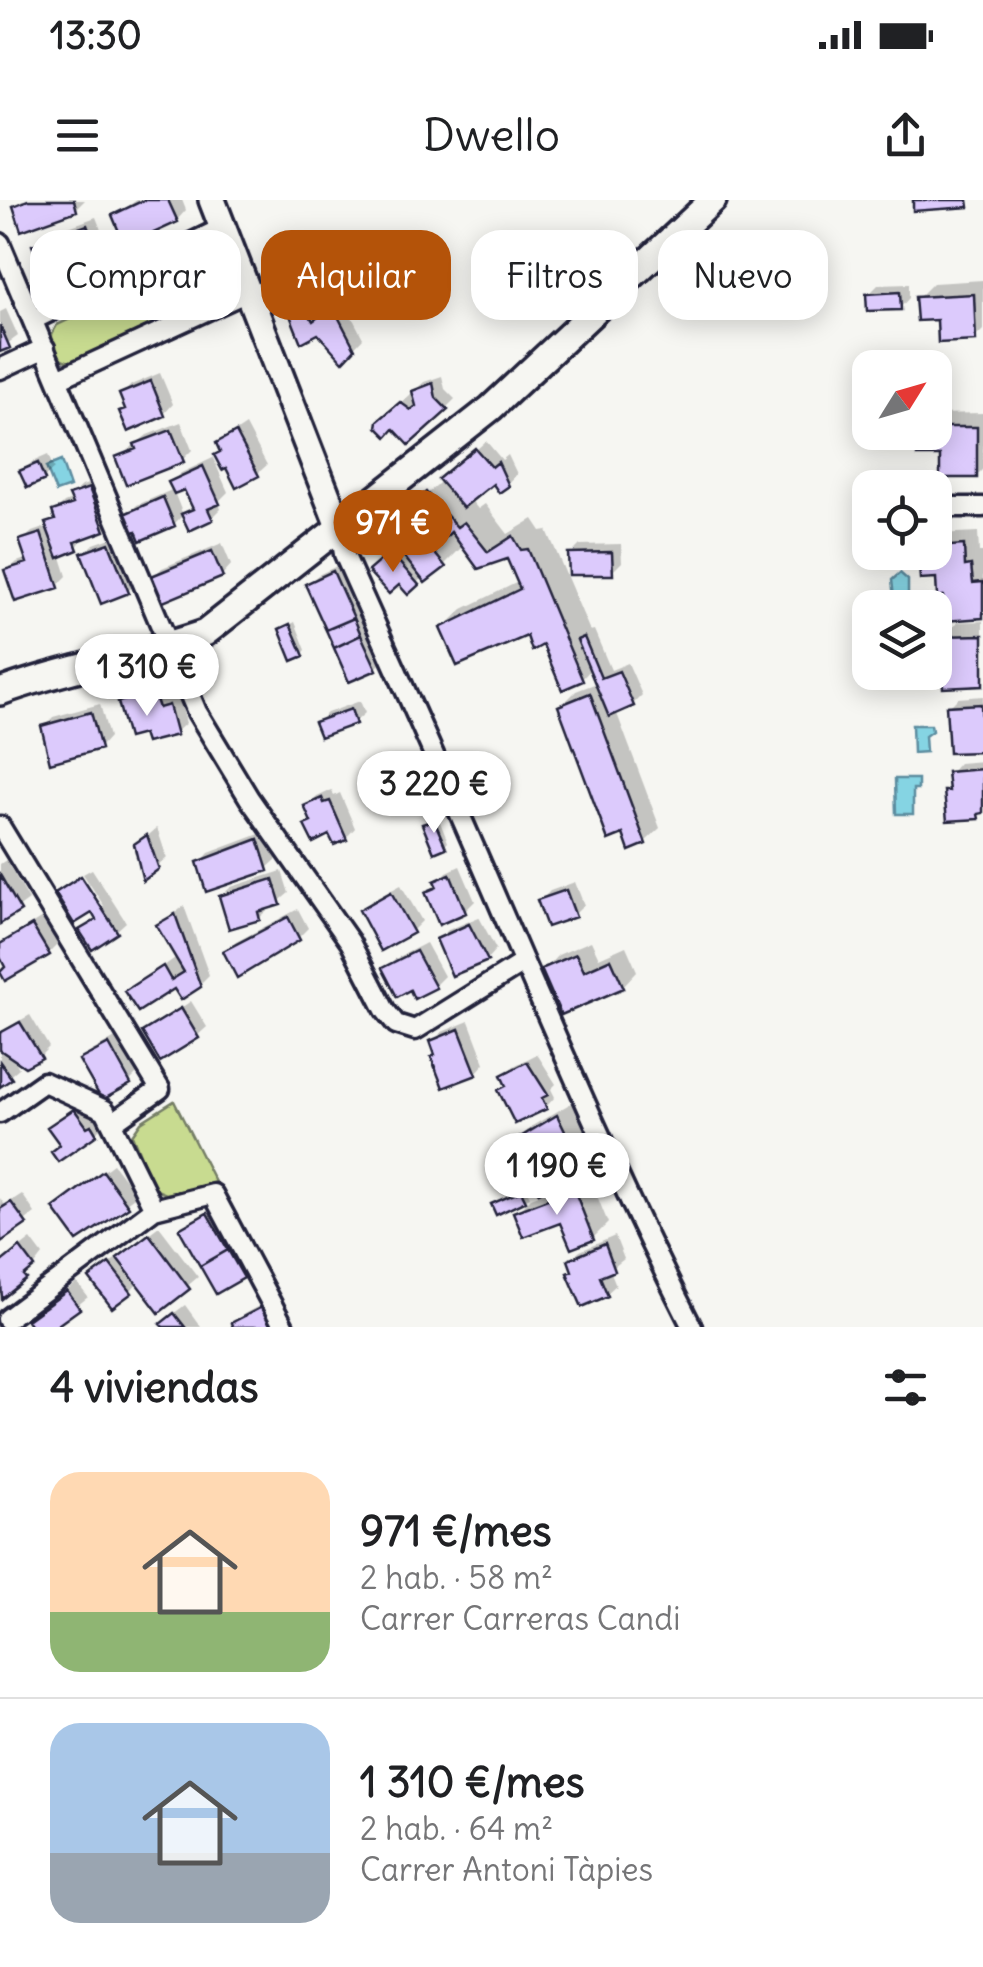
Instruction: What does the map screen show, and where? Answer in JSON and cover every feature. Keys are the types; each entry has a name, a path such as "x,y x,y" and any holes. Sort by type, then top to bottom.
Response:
{"street":[{"path":"212,200 340,529 344,554 611,1164 692,1327"},
{"path":"0,692 205,633 491,408 713,200"},
{"path":"218,230 222,228"},
{"path":"0,243 30,313"},
{"path":"58,378 247,292"},
{"path":"33,320 197,712 240,784 350,942 385,1010 396,1024 415,1030 524,962"},
{"path":"0,369 45,348"},
{"path":"952,507 983,507"},
{"path":"0,826 160,1090 112,1123"},
{"path":"0,1113 44,1082 105,1110 154,1209"},
{"path":"8,1320 154,1209 213,1194 284,1327"}],"green space":[{"path":"68,320 162,320 73,362 62,359 52,345 57,325"},
{"path":"174,1101 216,1184 166,1194 154,1189 132,1135 141,1122"}],"water":[{"path":"61,461 70,487 56,492 46,467"},
{"path":"900,573 908,580 908,590 893,590 892,580"},
{"path":"912,725 931,725 932,731 925,736 926,752 913,753"},
{"path":"895,779 918,779 918,789 913,789 913,814 896,814"}],"building":[{"path":"28,200 74,200 77,211 21,231 13,206"},
{"path":"144,200 168,200 178,222 160,230 118,230 112,215"},
{"path":"913,200 968,200 969,207 913,211"},
{"path":"900,292 901,310 867,311 866,294"},
{"path":"974,294 976,341 938,343 937,320 917,321 915,297"},
{"path":"292,320 340,320 355,349 343,362 318,334 301,343"},
{"path":"0,325 10,348 0,352"},
{"path":"151,381 165,416 128,432 119,411 125,409 119,394"},
{"path":"433,383 436,398 448,410 409,445 394,429 387,437 377,427 378,421 400,402 411,410 416,406 412,391"},
{"path":"952,427 977,427 977,478 952,478 952,470 940,470 940,456 917,456 917,450 952,450"},
{"path":"171,430 184,462 126,485 115,457 136,449 134,444"},
{"path":"236,432 259,476 236,488 214,455 220,452 216,443"},
{"path":"475,448 492,467 498,462 509,486 499,493 493,484 463,508 438,479"},
{"path":"38,463 45,480 27,488 19,471"},
{"path":"203,466 220,504 208,509 213,520 189,531 181,514 193,509 184,490 174,494 168,482"},
{"path":"89,488 105,531 75,542 78,550 58,558 45,523 55,520 52,511 73,504 69,495"},
{"path":"426,492 457,527 464,522 488,552 513,536 521,550 528,549 583,681 562,690 543,645 532,651 527,636 457,666 440,628 520,589 507,559 478,569 451,532 432,550 446,567 425,583 394,544 416,522 406,510"},
{"path":"163,497 175,526 140,541 124,514"},
{"path":"41,533 59,588 15,602 4,570 27,563 19,540"},
{"path":"109,543 129,593 101,604 81,553"},
{"path":"964,545 965,566 971,565 973,583 983,582 983,618 952,620 952,590 937,590 936,578 920,579 919,570 952,570 952,546"},
{"path":"212,551 223,577 161,603 149,577"},
{"path":"390,552 419,585 408,595 399,585 389,594 368,571"},
{"path":"612,552 613,575 569,575 568,553"},
{"path":"333,571 354,618 326,630 305,584"},
{"path":"354,618 361,635 334,648 326,630"},
{"path":"290,624 304,656 292,661 279,629"},
{"path":"361,635 377,670 349,682 334,648"},
{"path":"983,635 983,686 952,688 952,636"},
{"path":"584,637 601,678 619,671 634,706 609,717 577,640"},
{"path":"590,693 646,844 629,851 623,834 608,840 558,706"},
{"path":"146,694 147,698 155,696 159,708 169,705 177,735 146,743 143,734 128,738 118,702"},
{"path":"981,704 983,752 949,753 946,706"},
{"path":"351,709 356,724 320,737 314,722"},
{"path":"91,712 101,749 50,763 41,726"},
{"path":"983,769 983,813 978,814 979,819 947,821 947,772"},
{"path":"322,798 324,803 330,801 347,840 334,845 329,835 313,843 304,825 311,822 304,806"},
{"path":"434,820 446,848 434,853 422,824"},
{"path":"147,835 159,869 143,881 134,844"},
{"path":"258,839 268,871 206,892 197,862"},
{"path":"450,874 466,913 439,925 425,892 437,887 434,881"},
{"path":"0,875 21,911 0,924"},
{"path":"81,876 118,933 92,950 79,930 96,920 92,913 74,924 55,893"},
{"path":"273,879 281,905 258,912 260,920 229,929 219,896"},
{"path":"566,890 576,917 547,927 537,900"},
{"path":"391,892 414,933 381,951 359,910"},
{"path":"175,914 201,987 181,1000 174,989 138,1012 124,991 163,966 171,980 184,972 156,925"},
{"path":"288,917 300,940 237,978 223,951"},
{"path":"469,924 488,961 452,976 436,939"},
{"path":"32,925 50,955 5,981 0,972 5,967 0,944"},
{"path":"416,951 436,988 414,999 410,990 397,997 382,968"},
{"path":"576,954 584,971 611,959 624,988 561,1015 541,969"},
{"path":"181,1008 199,1038 160,1062 142,1032"},
{"path":"20,1022 42,1058 25,1067 0,1050 0,1033"},
{"path":"459,1029 477,1075 443,1088 431,1057 435,1055 430,1041"},
{"path":"109,1044 131,1084 102,1100 79,1060"},
{"path":"0,1062 12,1079 0,1087"},
{"path":"527,1062 548,1095 542,1098 547,1109 515,1124 498,1090 506,1086 501,1075"},
{"path":"74,1109 97,1135 58,1162 51,1152 60,1145 47,1127"},
{"path":"557,1115 577,1156 569,1160 576,1175 539,1193 514,1141"},
{"path":"103,1171 129,1207 77,1241 53,1208"},
{"path":"574,1189 594,1240 571,1249 560,1223 523,1237 513,1212"},
{"path":"521,1191 526,1201 496,1215 491,1204"},
{"path":"11,1202 27,1224 1,1242 0,1209"},
{"path":"207,1213 228,1250 200,1266 179,1229"},
{"path":"149,1234 190,1289 159,1313 117,1258"},
{"path":"605,1244 615,1271 600,1277 608,1296 582,1307 567,1273 572,1271 568,1260"},
{"path":"20,1247 35,1267 24,1276 27,1279 2,1299 0,1263"},
{"path":"228,1250 244,1278 216,1294 200,1266"},
{"path":"109,1263 132,1293 112,1308 89,1278"},
{"path":"67,1291 80,1309 55,1327 32,1327 27,1320"},
{"path":"262,1307 273,1327 233,1327 231,1323"},
{"path":"174,1313 185,1327 160,1324"}]}
